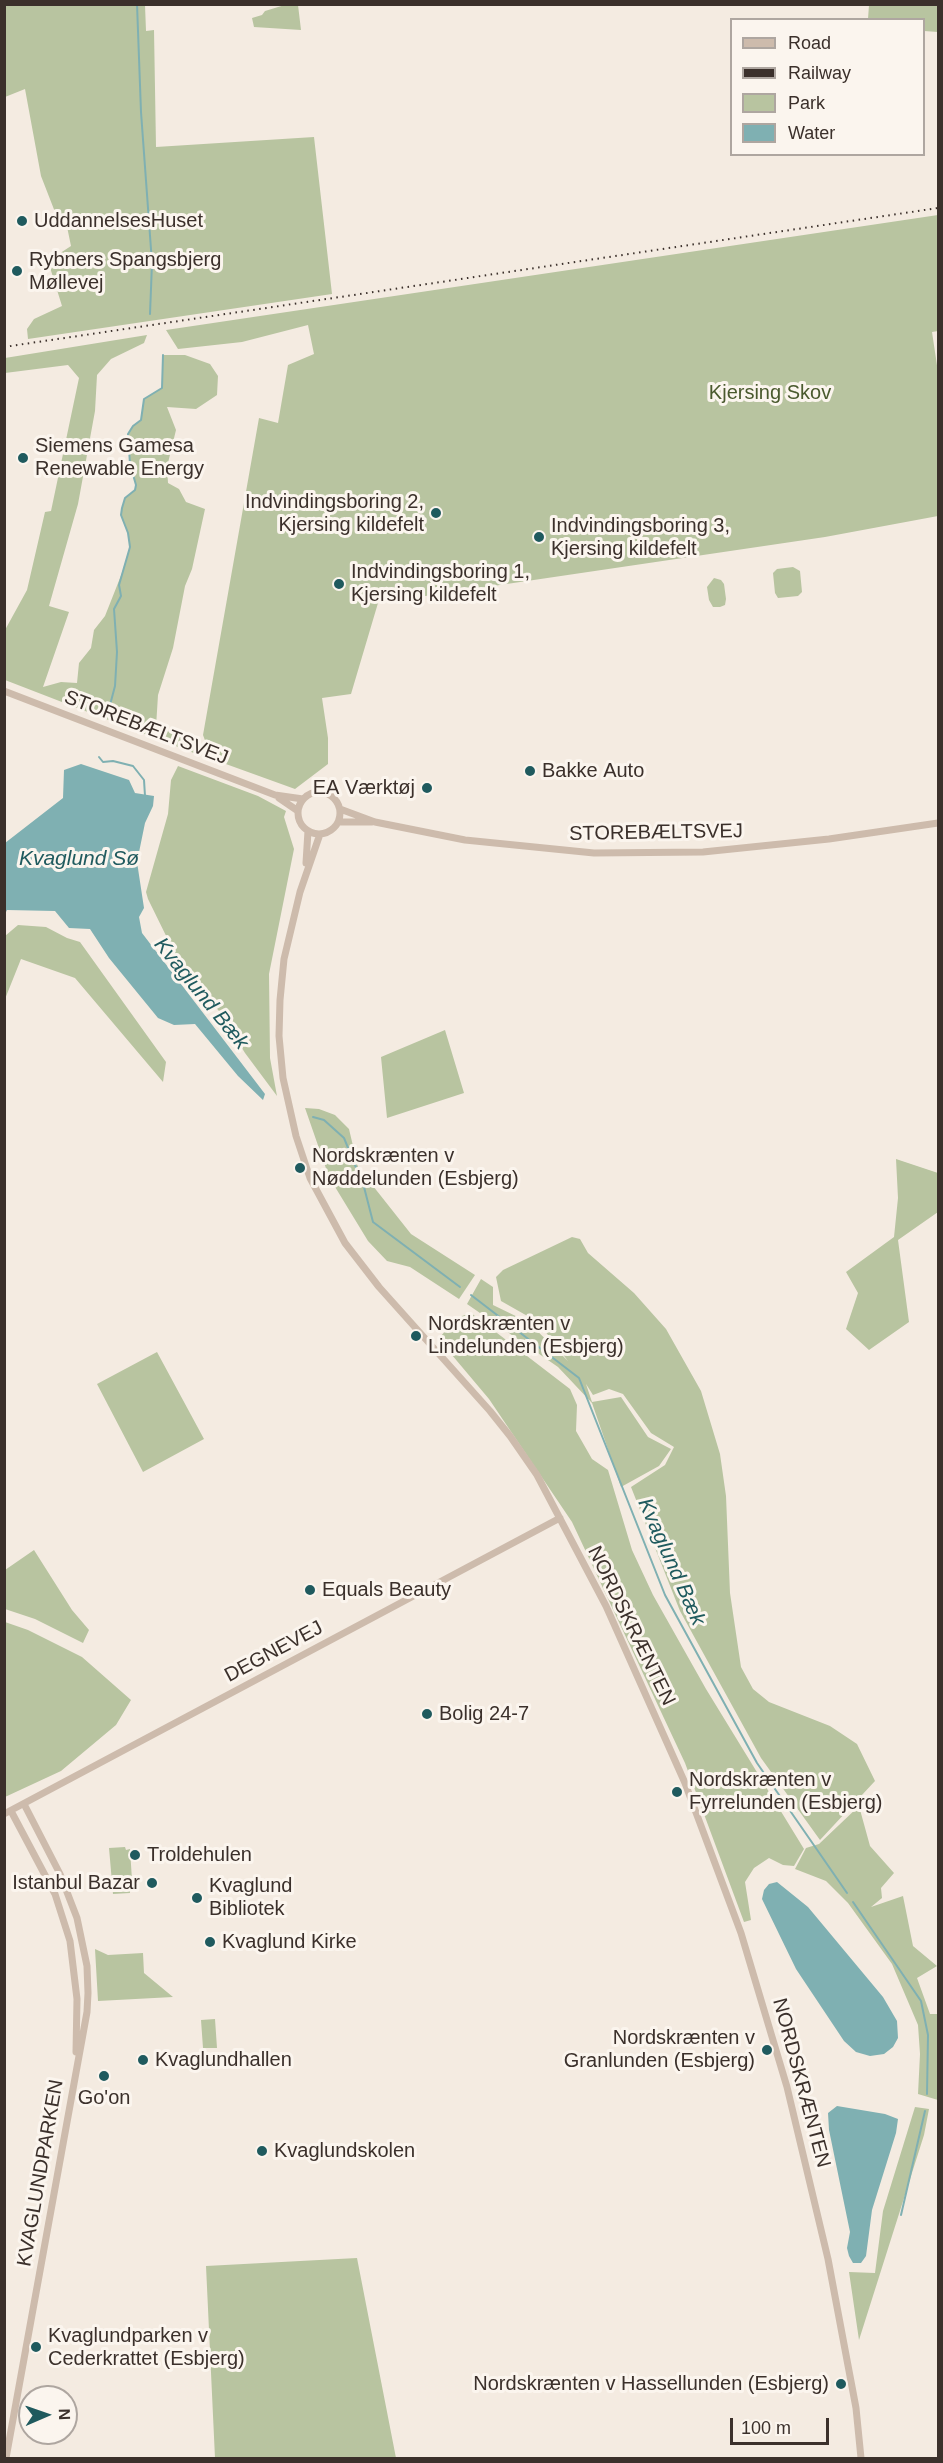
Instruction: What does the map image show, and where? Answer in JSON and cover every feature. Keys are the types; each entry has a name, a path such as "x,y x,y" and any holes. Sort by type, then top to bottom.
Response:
{"street":[{"name":"STOREBÆLTSVEJ","path":"4,691 275,795 303,799"},
{"path":"321,792 334,798 340,809 339,822 331,831 320,834 308,831 300,822 298,811 303,799 309,795 321,792"},
{"name":"STOREBÆLTSVEJ","path":"275,795 298,811"},
{"name":"STOREBÆLTSVEJ","path":"340,809 375,822 465,840 594,853 703,852 829,839 939,823"},
{"name":"STOREBÆLTSVEJ","path":"339,822 375,822"},
{"name":"NORDSKRÆNTEN","path":"305,871 308,831"},
{"name":"NORDSKRÆNTEN","path":"320,834 305,871 284,958 279,1036 288,1106 310,1178 345,1243 379,1287 510,1436 537,1475 610,1615 685,1783 741,1932 787,2087 828,2259 856,2408 861,2458"},
{"name":"DEGNEVEJ","path":"8,1812 560,1518"},
{"name":"KVAGLUNDPARKEN","path":"6,2458 87,2012 88,1993 87,1966 80,1929 60,1874 24,1804"},
{"name":"KVAGLUNDPARKEN","path":"8,1812 55,1894 70,1941 77,1998 76,2070"}],"green space":[{"path":"5,4 145,5 146,31 154,30 156,147 314,137 332,294 28,339 27,329 34,319 62,306 48,261 71,246 65,217 55,212 41,176 25,89 5,97"},
{"path":"288,4 298,5 301,30 254,27 252,18 262,15 265,11"},
{"path":"869,5 938,5 938,32 925,31 925,18 868,18"},
{"name":"Kjersing Skov","path":"938,215 938,331 932,332 938,372 938,516 825,537 378,603 351,694 322,698 328,738 328,764 295,789 212,759 203,735 259,418 278,423 288,365 314,354 308,325 242,342 178,349 166,330"},
{"path":"147,335 144,343 111,359 97,375 95,411 78,504 49,606 69,612 43,687 61,682 77,683 79,663 91,648 94,630 105,616 122,573 130,546 121,515 122,508 125,498 135,490 136,485 130,464 128,434 141,420 144,399 162,388 163,355 185,355 210,364 218,376 217,395 196,409 167,407 176,430 167,467 168,483 179,489 186,502 205,509 192,569 185,586 173,648 158,695 156,727 198,742 199,755 5,680 5,630 27,590 45,512 51,511 79,378 68,365 5,373 5,358"},
{"path":"793,567 800,571 802,592 798,596 778,598 775,593 773,573 777,569"},
{"path":"714,578 721,580 724,584 725,605 720,607 713,607 709,600 707,587"},
{"path":"178,766 258,796 286,811 284,817 294,849 269,974 270,1058 277,1096 245,1053 211,1002 209,995 174,952 148,899 146,892 168,814 171,780"},
{"path":"18,925 46,927 80,942 166,1062 163,1082 75,978 21,959 5,999 5,936"},
{"path":"445,1030 464,1093 387,1118 381,1057"},
{"path":"305,1108 319,1109 335,1115 349,1129 358,1167 411,1234 475,1275 459,1299 410,1267 387,1261 368,1241 329,1177"},
{"path":"896,1159 938,1173 938,1212 898,1240 909,1322 869,1350 846,1329 858,1293 846,1272 894,1237 898,1198"},
{"path":"572,1237 580,1239 588,1253 634,1293 666,1329 701,1391 720,1454 726,1496 730,1593 741,1667 753,1689 769,1702 830,1726 857,1744 875,1781 820,1840 761,1758 680,1611 631,1487 665,1465 674,1447 651,1433 623,1394 609,1389 593,1395 586,1384 592,1402 621,1397 648,1437 671,1449 659,1466 621,1487 592,1403 558,1367 467,1304 481,1279 493,1287 493,1305 528,1322 568,1361 538,1322 501,1301 496,1277 503,1270"},
{"path":"471,1313 570,1389 577,1405 576,1431 592,1459 608,1470 632,1550 653,1595 706,1689 804,1849 794,1866 783,1865 769,1858 754,1868 745,1882 751,1920 744,1922 685,1763 572,1522 489,1399 441,1342 441,1336 453,1322"},
{"path":"157,1352 204,1439 143,1472 97,1384"},
{"path":"34,1550 72,1610 89,1630 83,1643 35,1619 5,1609 5,1570"},
{"path":"5,1622 28,1630 82,1657 131,1700 116,1725 61,1771 5,1797"},
{"path":"859,1806 870,1846 894,1873 881,1888 882,1898 871,1907 903,1896 913,1946 937,1966 917,1978 930,2014 938,2014 938,2100 918,2094 920,2054 918,2025 892,1964 848,1903 826,1881 795,1869 806,1848 819,1844"},
{"path":"125,1847 126,1850 130,1849 132,1880 129,1881 130,1893 113,1894 109,1848"},
{"path":"95,1949 108,1955 143,1953 144,1973 173,1997 98,2001"},
{"path":"215,2019 217,2048 203,2048 201,2020"},
{"path":"915,2107 929,2109 924,2135 859,2340 849,2272 875,2273 883,2211"},
{"path":"357,2258 396,2458 215,2458 206,2266"}],"water":[{"name":"Kvaglund Sø","path":"81,764 129,780 135,793 154,796 153,806 145,823 137,862 144,908 139,917 142,933 265,1094 263,1100 238,1076 195,1024 174,1025 158,1018 109,958 90,929 69,928 55,911 7,910 5,914 5,843 63,798 64,770"},
{"path":"777,1882 808,1907 883,1997 897,2021 898,2038 893,2047 884,2054 870,2056 856,2052 844,2041 796,1969 762,1899 764,1890 769,1884"},
{"path":"837,2106 885,2114 898,2119 896,2133 872,2210 866,2256 861,2263 853,2263 847,2248 850,2232 829,2130 828,2113"}],"waterway":[{"path":"137,4 141,112 152,263 150,314"},
{"path":"110,705 115,686 117,652 114,609 121,596 119,585 130,547 128,533 121,515 125,498 135,490 136,485 130,464 128,434 141,420 144,399 162,388 163,355"},
{"path":"99,757 103,762 113,761 133,766 144,780 145,796"},
{"name":"Kvaglund Bæk","path":"313,1117 324,1120 344,1138 364,1187 373,1222 460,1287"},
{"name":"Kvaglund Bæk","path":"471,1295 579,1378 665,1595 757,1763 847,1893"},
{"name":"Kvaglund Bæk","path":"853,1902 921,2001 928,2035 927,2094"},
{"name":"Kvaglund Bæk","path":"901,2215 925,2111"}],"railway":[{"path":"4,347 938,208"}],"place":[{"name":"UddannelsesHuset","path":"22,221"},
{"name":"Rybners Spangsbjerg Møllevej","path":"17,271"},
{"name":"Siemens Gamesa Renewable Energy","path":"23,458"},
{"name":"Indvindingsboring 2, Kjersing kildefelt","path":"436,513"},
{"name":"Indvindingsboring 3, Kjersing kildefelt","path":"539,537"},
{"name":"Indvindingsboring 1, Kjersing kildefelt","path":"339,584"},
{"name":"Bakke Auto","path":"530,771"},
{"name":"EA Værktøj","path":"427,788"},
{"name":"Nordskrænten v Nøddelunden (Esbjerg)","path":"300,1168"},
{"name":"Nordskrænten v Lindelunden (Esbjerg)","path":"416,1336"},
{"name":"Equals Beauty","path":"310,1590"},
{"name":"Bolig 24-7","path":"427,1714"},
{"name":"Nordskrænten v Fyrrelunden (Esbjerg)","path":"677,1792"},
{"name":"Troldehulen","path":"135,1855"},
{"name":"Istanbul Bazar","path":"152,1883"},
{"name":"Kvaglund Bibliotek","path":"197,1898"},
{"name":"Kvaglund Kirke","path":"210,1942"},
{"name":"Nordskrænten v Granlunden (Esbjerg)","path":"767,2050"},
{"name":"Kvaglundhallen","path":"143,2060"},
{"name":"Go'on","path":"104,2076"},
{"name":"Kvaglundskolen","path":"262,2151"},
{"name":"Kvaglundparken v Cederkrattet (Esbjerg)","path":"36,2347"},
{"name":"Nordskrænten v Hassellunden (Esbjerg)","path":"841,2384"}]}
